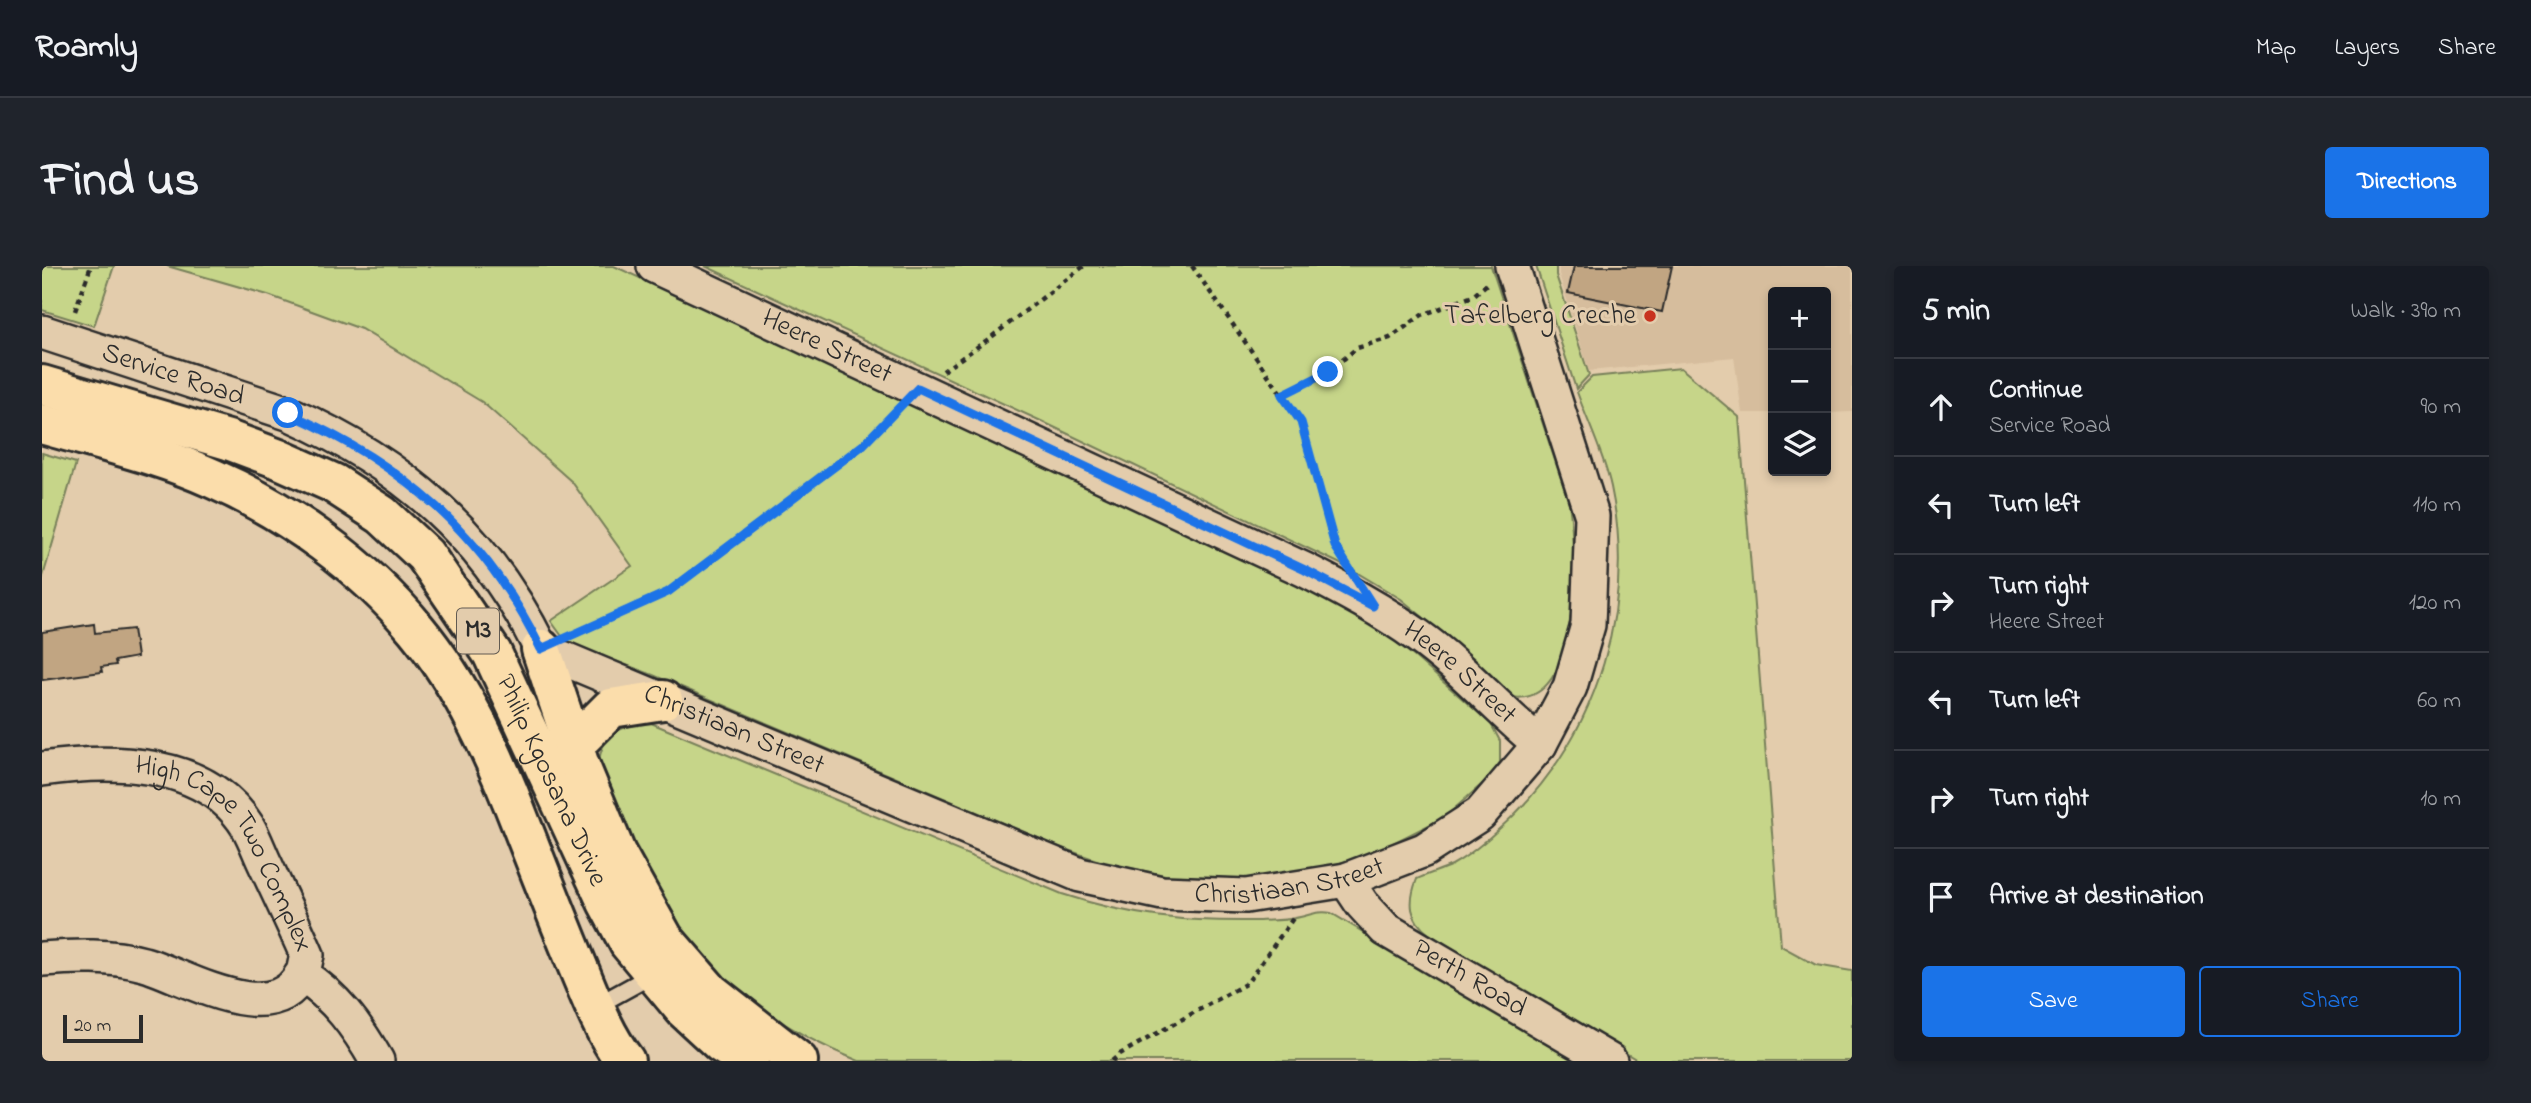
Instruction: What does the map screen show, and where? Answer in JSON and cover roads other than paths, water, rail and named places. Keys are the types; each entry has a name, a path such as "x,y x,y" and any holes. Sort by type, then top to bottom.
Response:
{"main road":[{"name":"Philip Kgosana Drive","path":"42,385 228,440 279,459 333,483 363,502 382,515 425,555 492,653 607,902 629,943 684,1009 722,1044 749,1061"},
{"name":"Philip Kgosana Drive","path":"42,424 214,478 307,531 353,566 385,595 418,631 454,684 482,733 594,1007 625,1061"},
{"path":"541,649 573,746 616,853 664,939 710,992 798,1061"},
{"path":"573,746 611,708 663,700"}],"street":[{"name":"Heere Street","path":"654,266 1305,570 1373,606 1438,652 1540,744"},
{"name":"Christiaan Street","path":"541,649 1080,875 1162,893 1246,896 1346,880 1424,850 1480,814 1540,744 1570,687 1588,625 1592,516 1503,272"},
{"name":"Service Road","path":"42,332 288,413 363,450 424,494 477,549 505,585 541,649"},
{"name":"High Cape Two Complex","path":"42,769 75,764 141,766 176,774 206,786 247,826 307,955 302,975 290,989 272,999 251,1001 144,964 115,958 80,956 42,959"},
{"name":"Perth Road","path":"1346,880 1362,904 1385,929 1610,1061"},
{"path":"302,975 322,988 351,1019 377,1061"}],"lane":[{"path":"594,1007 654,974"}],"place":[{"name":"Tafelberg Creche","path":"1650,316"}]}
